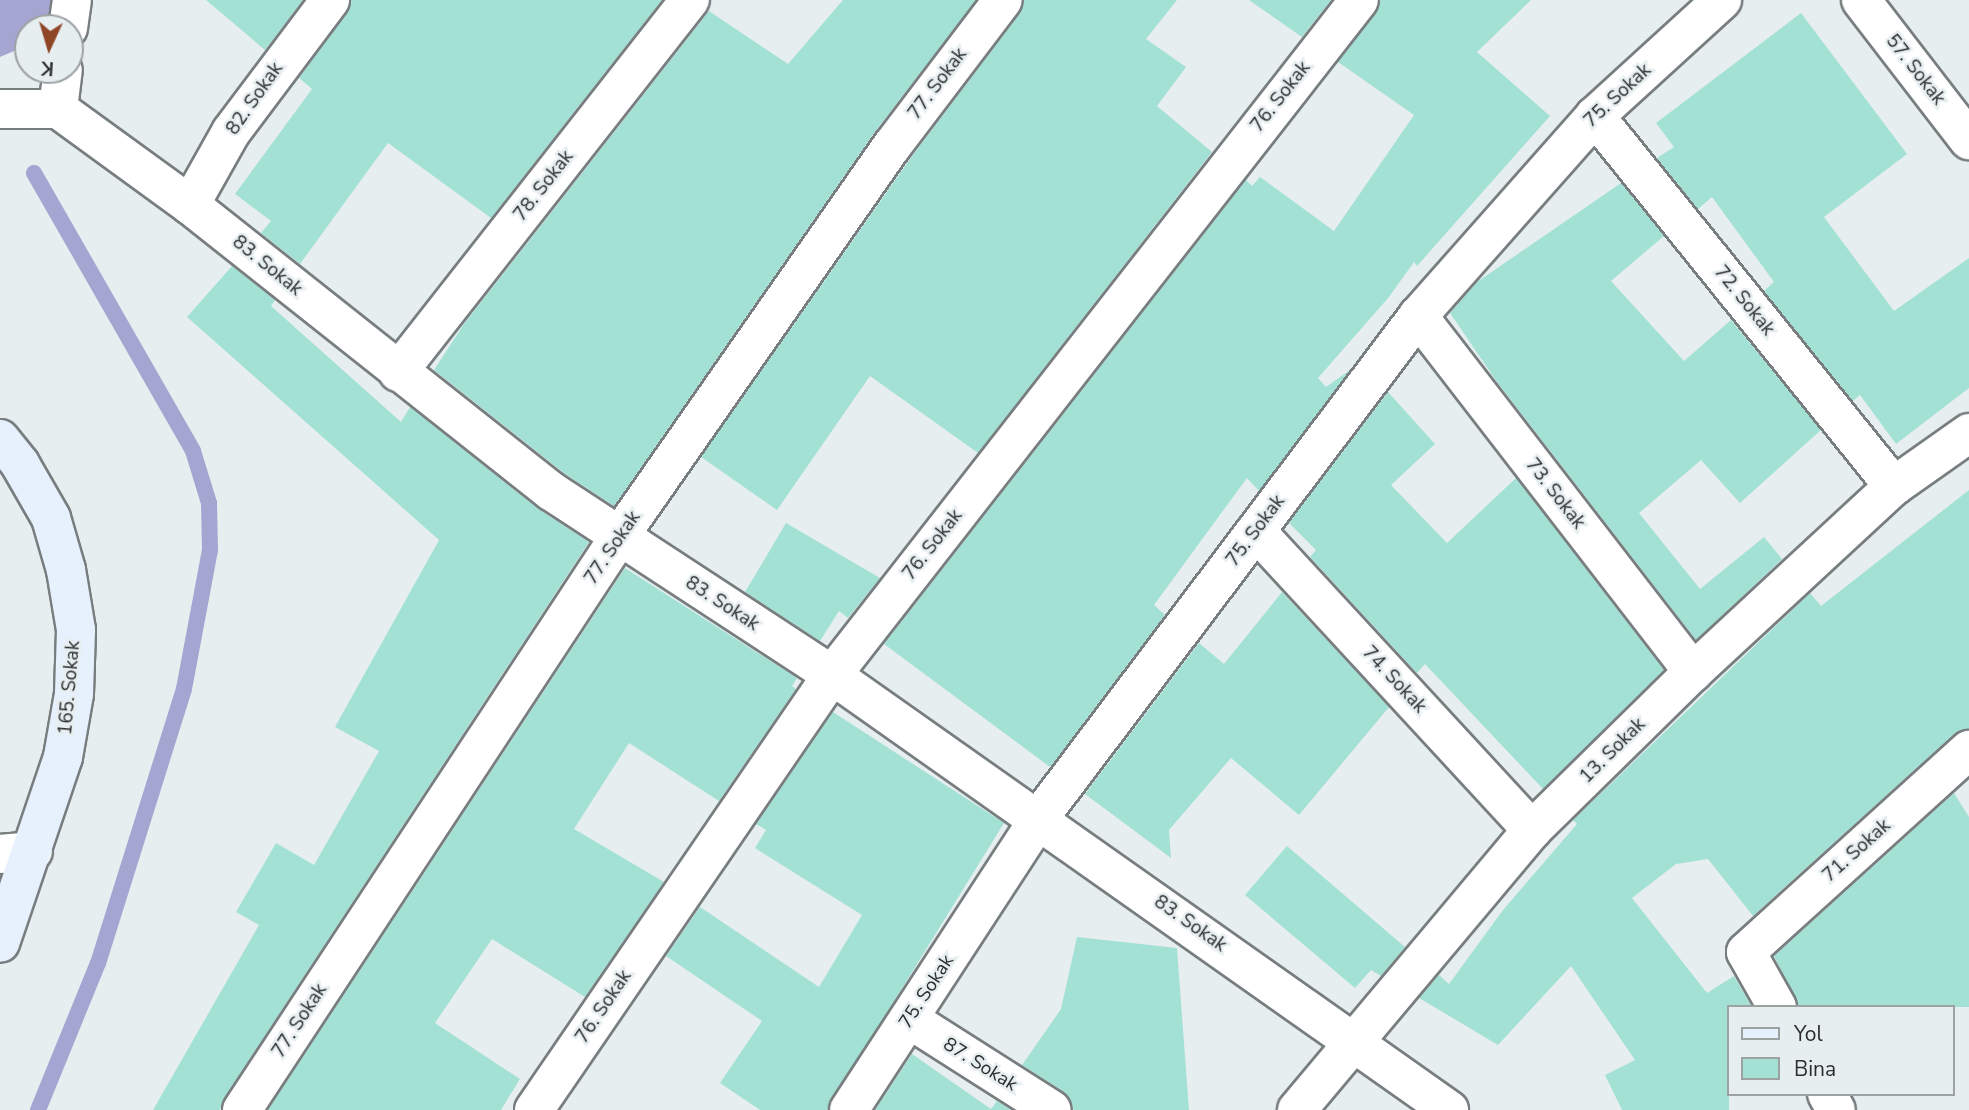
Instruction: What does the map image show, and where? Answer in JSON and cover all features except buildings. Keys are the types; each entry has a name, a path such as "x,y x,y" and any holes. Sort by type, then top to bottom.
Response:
{"main road":[{"name":"165. Sokak","path":"0,943 16,852 63,757 74,694 76,630 66,570 51,518 7,456"}],"street":[{"name":"82. Sokak","path":"190,205 231,132 330,0"},
{"name":"78. Sokak","path":"398,372 690,0"},
{"name":"77. Sokak","path":"242,1110 619,537 892,146 1003,0"},
{"name":"76. Sokak","path":"534,1110 832,675 1359,0"},
{"name":"75. Sokak","path":"849,1110 1040,818 1418,316 1595,116 1722,0"},
{"name":"57. Sokak","path":"1861,0 1969,140"},
{"path":"0,109 58,109 61,84"},
{"name":"83. Sokak","path":"58,109 190,205 398,372 619,537 832,675 1040,818 1353,1038 1449,1110"},
{"name":"72. Sokak","path":"1595,116 1894,486"},
{"name":"73. Sokak","path":"1418,316 1693,672"},
{"name":"13. Sokak","path":"1297,1110 1353,1038 1532,830 1693,672 1894,486 1969,433"},
{"name":"74. Sokak","path":"1256,531 1532,830"},
{"name":"71. Sokak","path":"1776,1005 1746,952 1968,753"},
{"name":"87. Sokak","path":"909,1019 1052,1110"}],"water":[{"path":"0,0 54,0 53,14 14,14 14,51 0,57"}],"waterway":[{"path":"34,173 193,451 209,503 210,550 184,689 98,963 38,1110"}]}
